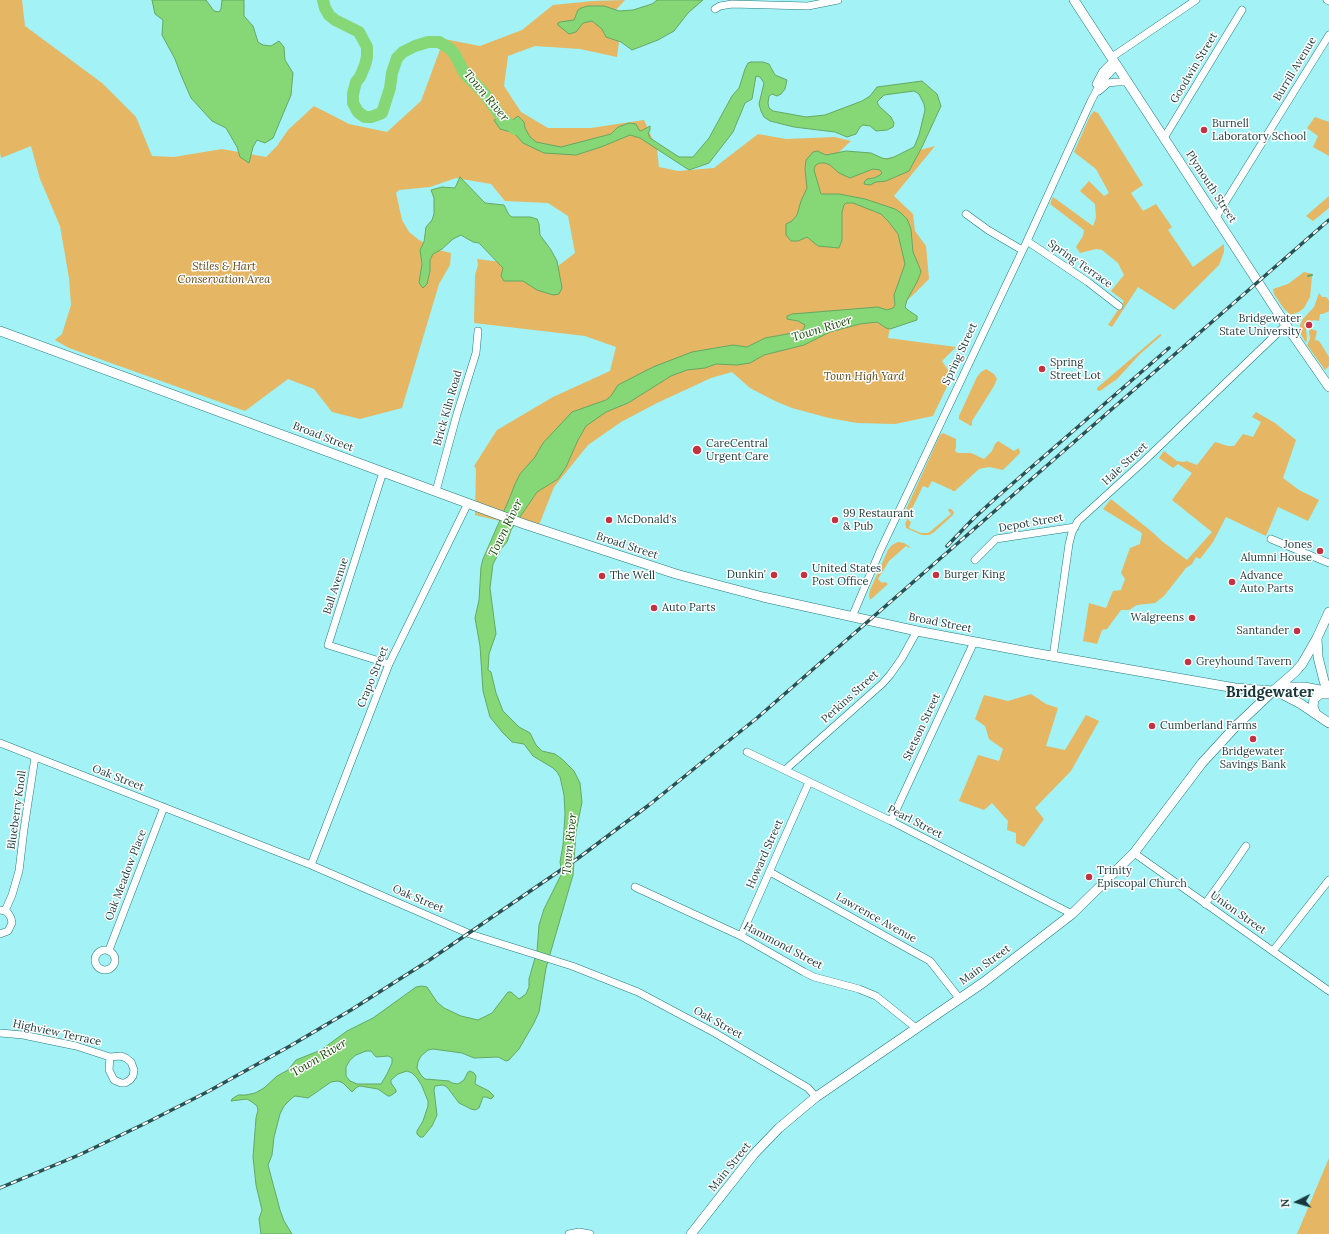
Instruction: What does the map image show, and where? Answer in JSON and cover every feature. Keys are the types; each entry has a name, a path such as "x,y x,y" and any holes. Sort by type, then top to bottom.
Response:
{"main road":[{"name":"Plymouth Street","path":"1074,0 1286,325 1329,386"},
{"name":"Broad Street","path":"0,331 524,524 622,557 691,578 763,597 917,631 1053,657 1235,688 1273,691"},
{"name":"Main Street","path":"691,1234 756,1152 779,1128 816,1097 984,982 1072,914 1134,853 1202,763 1236,726 1299,668 1308,655 1329,612"},
{"path":"1317,638 1318,657 1329,694"},
{"path":"1273,691 1289,687 1304,687 1320,690 1329,694"},
{"path":"1273,691 1291,698 1329,723"},
{"path":"1317,714 1313,707 1314,699 1320,694 1329,694"}],"street":[{"path":"715,9 726,4 808,6 838,0"},
{"name":"Spring Street","path":"852,617 880,551 1102,80 1114,61 1196,0"},
{"name":"Goodwin Street","path":"1164,138 1242,10"},
{"name":"Burrill Avenue","path":"1216,217 1329,35"},
{"path":"1093,98 1108,83 1128,82"},
{"path":"966,214 988,230 1022,250"},
{"name":"Spring Terrace","path":"1027,241 1088,282 1119,306"},
{"name":"Hale Street","path":"1053,657 1069,544 1078,521 1143,462 1286,325"},
{"name":"Brick Kiln Road","path":"436,491 476,353 478,331"},
{"name":"Ball Avenue","path":"383,472 328,645 389,664"},
{"name":"Crapo Street","path":"311,865 389,664 468,503"},
{"name":"Depot Street","path":"975,560 996,539 1075,527"},
{"path":"1271,539 1329,563"},
{"name":"Perkins Street","path":"785,770 882,684 899,662 917,631"},
{"name":"Stetson Street","path":"890,821 974,642"},
{"name":"Oak Street","path":"0,743 311,865 470,934 600,976 638,992 715,1033 808,1088 816,1097"},
{"name":"Pearl Street","path":"747,752 890,821 1072,914"},
{"name":"Blueberry Knoll","path":"0,934 8,930 12,923 10,915 2,910 12,895 19,871 35,757"},
{"name":"Howard Street","path":"741,936 809,782"},
{"name":"Oak Meadow Place","path":"109,950 164,807"},
{"path":"1205,904 1246,846"},
{"name":"Union Street","path":"1134,853 1329,991"},
{"name":"Lawrence Avenue","path":"770,872 930,961 959,998"},
{"path":"1273,951 1329,880"},
{"name":"Hammond Street","path":"635,887 741,936 814,977 859,989 876,996 916,1028"},
{"name":"Highview Terrace","path":"0,1033 22,1035 76,1046 110,1057"},
{"path":"569,1234 579,1232 590,1234"}],"green space":[{"name":"Stiles & Hart Conservation Area","path":"0,0 22,0 25,26 102,83 136,117 152,156 174,157 222,149 266,157 277,146 288,130 314,106 349,124 387,132 421,101 444,39 480,46 522,30 553,5 593,1 625,0 602,25 619,42 617,57 580,49 535,46 508,56 504,86 521,112 548,128 591,128 644,120 657,149 659,167 678,171 714,168 758,134 786,139 835,137 851,141 839,152 868,162 935,146 894,196 913,214 915,231 926,246 929,279 893,312 888,338 956,347 942,361 952,376 933,416 895,424 857,423 829,418 792,408 750,388 732,372 711,378 657,403 621,422 588,445 554,487 537,530 475,515 476,469 474,466 497,430 553,397 610,371 616,347 585,336 474,323 475,275 478,265 477,259 517,264 549,273 575,253 568,216 548,203 505,201 491,184 456,178 430,187 399,190 396,193 402,220 409,232 419,240 439,250 451,253 450,265 439,284 402,408 360,419 332,412 314,389 288,379 245,411 69,348 55,340 62,334 71,305 69,278 60,226 40,179 31,146 1,158 0,153"},
{"path":"1094,111 1098,113 1143,185 1131,193 1143,211 1156,204 1172,227 1168,230 1193,267 1224,244 1224,252 1219,265 1174,310 1138,287 1112,327 1108,325 1124,301 1111,291 1124,275 1118,263 1102,250 1096,249 1080,253 1076,247 1083,236 1084,230 1050,204 1053,197 1093,226 1096,218 1095,204 1080,191 1089,181 1104,196 1109,193 1096,169 1074,152 1090,116"},
{"path":"1315,117 1329,122 1329,156 1313,147 1318,136 1307,128"},
{"path":"1329,196 1329,208 1313,221 1306,216"},
{"path":"1304,272 1313,274 1311,275 1310,297 1304,308 1299,312 1288,314 1274,294 1273,289 1288,284"},
{"path":"1319,293 1322,297 1326,297 1329,300 1329,311 1320,314 1319,321 1314,320 1310,322 1306,329 1306,343 1299,331 1300,325 1303,319 1314,307"},
{"path":"1310,328 1317,331 1315,340 1319,341 1329,357 1329,366 1325,370 1307,345 1310,339"},
{"path":"1160,334 1162,335 1140,354 1117,379 1100,391 1097,390 1097,388"},
{"path":"986,369 994,374 997,379 972,421 971,426 959,419 959,416 977,377"},
{"path":"1256,412 1275,423 1296,440 1283,478 1299,490 1319,500 1308,521 1278,507 1266,536 1226,517 1213,542 1200,559 1196,557 1192,564 1186,568 1164,596 1155,603 1137,605 1129,610 1121,610 1107,629 1102,630 1097,644 1083,641 1089,603 1106,608 1113,591 1121,590 1125,579 1121,573 1130,548 1140,544 1142,533 1103,509 1111,499 1187,560 1212,532 1172,500 1192,473 1178,464 1173,468 1159,458 1164,451 1177,461 1186,461 1197,465 1215,442 1228,446 1234,446 1243,434 1253,437 1261,422 1252,417"},
{"path":"943,433 956,439 955,451 958,453 971,453 984,459 992,451 998,441 1014,451 1019,448 1020,453 1003,470 989,467 979,469 955,491 932,481 928,488 923,486 907,519 911,522 909,528 921,533 928,533 951,514 948,510 949,509 954,512 953,515 933,533 929,535 922,535 906,528 905,524 907,520 903,516 940,435"},
{"path":"898,542 904,543 910,547 909,548 906,546 889,561 878,579 882,583 885,582 888,584 870,600 870,590 888,550 892,545"},
{"path":"1031,694 1046,704 1058,708 1046,746 1065,750 1086,715 1099,721 1071,771 1035,808 1044,819 1024,847 1016,843 1016,833 1007,830 1008,821 992,803 984,810 959,801 978,755 999,761 1003,749 989,739 985,726 975,719 984,695 1008,701"},
{"path":"1329,1158 1329,1234 1297,1234 1300,1227"}],"water":[{"path":"152,0 206,0 214,11 219,12 221,9 222,0 244,0 244,16 253,26 258,42 263,45 271,46 279,41 284,47 285,60 293,73 291,95 273,138 265,143 257,140 253,147 249,163 240,157 237,147 226,128 212,121 191,98 175,59 162,35 163,20 155,14"},
{"path":"657,0 703,0 688,13 674,31 658,40 632,50 621,42 606,37 602,29 592,21 583,23 576,32 569,34 558,25 560,22 574,20 578,10 588,6 604,6 619,11 633,10 652,4"},
{"path":"763,62 769,64 775,75 787,80 785,89 781,94 777,96 772,94 769,96 769,108 773,111 806,117 825,115 862,101 870,96 877,87 922,81 937,94 941,106 909,171 886,181 876,182 870,185 864,184 865,181 880,175 882,173 880,170 873,169 850,178 839,173 830,165 825,163 819,163 815,166 814,170 821,194 839,194 865,199 895,209 907,219 911,229 913,252 921,272 905,307 917,316 917,320 890,329 877,322 860,324 830,332 804,345 764,355 750,363 737,365 716,364 705,368 687,370 671,376 628,403 606,412 586,426 566,467 558,479 537,492 511,530 507,542 501,549 493,564 490,588 496,634 489,654 488,670 491,672 496,693 503,711 519,727 530,733 536,745 542,751 555,754 562,759 574,771 580,783 582,802 576,832 573,875 546,968 539,1012 519,1049 509,1060 506,1061 498,1057 474,1058 462,1053 433,1049 428,1050 421,1056 417,1068 425,1079 449,1081 458,1084 464,1080 470,1071 476,1076 475,1084 489,1091 494,1096 491,1099 483,1097 479,1108 475,1110 459,1103 447,1087 443,1085 435,1086 434,1090 437,1115 432,1126 423,1137 420,1137 417,1134 417,1131 423,1121 428,1106 428,1101 417,1078 412,1073 407,1071 398,1074 391,1080 396,1092 390,1096 378,1089 360,1086 352,1092 343,1083 338,1081 331,1082 308,1098 295,1096 292,1098 284,1106 280,1114 274,1137 272,1155 268,1165 280,1210 284,1221 292,1234 261,1234 259,1219 262,1210 256,1185 253,1157 258,1110 257,1106 247,1099 231,1101 232,1099 238,1095 255,1093 264,1088 277,1076 288,1070 296,1060 321,1050 347,1031 373,1018 416,987 427,987 437,1002 444,1008 461,1016 478,1020 492,1013 508,992 511,992 519,999 526,994 529,987 529,979 537,951 539,925 544,909 562,873 560,862 563,845 565,814 564,795 560,777 557,772 533,756 524,744 512,742 490,717 483,691 480,646 475,618 479,600 481,567 483,559 520,474 535,457 543,443 572,412 606,400 611,396 618,385 653,367 692,352 733,345 747,347 765,338 803,330 805,325 798,321 787,319 787,316 792,314 878,307 887,310 893,308 895,305 894,295 905,264 898,234 881,214 853,203 846,203 842,212 842,240 839,248 818,246 807,237 798,241 791,241 786,235 786,224 792,221 797,215 807,188 805,169 806,160 813,152 817,151 826,155 846,151 871,153 887,159 914,147 919,135 925,110 919,94 914,91 884,95 877,102 879,106 891,117 894,123 893,127 887,130 876,131 870,126 863,125 856,134 847,137 835,132 794,127 770,121 764,117 759,104 764,83 760,77 756,76 752,99 745,103 733,132 709,163 689,170 640,138 630,135 576,155 544,153 523,143 514,133 500,129 494,120 502,118 513,120 518,116 524,122 525,128 530,137 536,142 561,147 611,134 618,127 629,123 636,124 641,131 650,126 648,133 650,138 679,157 693,157 709,138 732,96 739,88 748,63","holes":["366,1051 371,1051 376,1057 388,1056 392,1058 392,1063 381,1084 357,1084 350,1081 346,1076 346,1067 350,1060 356,1055"]},
{"path":"460,177 485,203 504,205 509,215 512,217 530,217 537,219 540,235 557,261 562,288 559,294 553,295 537,290 523,281 504,281 501,276 503,268 479,243 473,242 461,235 433,254 430,260 430,271 427,284 423,288 419,283 422,264 420,250 424,242 426,227 432,220 434,214 434,198 431,190 442,187 455,188"}],"waterway":[{"name":"Town River","path":"323,0 329,15 335,20 359,32 367,47 365,65 356,82 353,94 353,103 358,112 365,117 371,117 382,113 397,58 403,52 415,46 428,42 439,42 454,53 465,74 484,93 502,118 515,129"},
{"path":"1308,276 1312,275"}],"railway":[{"path":"0,1188 79,1155 144,1124 209,1091 290,1046 351,1010 428,961 577,859 649,805 757,718 1329,220"},
{"path":"947,546 997,497 1169,348"}],"place":[{"name":"Burnell Laboratory School","path":"1204,130"},
{"name":"Bridgewater State University","path":"1309,325"},
{"name":"Spring Street Lot","path":"1042,369"},
{"name":"CareCentral Urgent Care","path":"697,450"},
{"name":"McDonald's","path":"609,520"},
{"name":"99 Restaurant & Pub","path":"835,520"},
{"name":"Jones Alumni House","path":"1320,551"},
{"name":"Dunkin'","path":"774,575"},
{"name":"United States Post Office","path":"804,575"},
{"name":"Burger King","path":"936,575"},
{"name":"The Well","path":"602,576"},
{"name":"Advance Auto Parts","path":"1232,582"},
{"name":"Auto Parts","path":"654,608"},
{"name":"Walgreens","path":"1192,618"},
{"name":"Santander","path":"1297,631"},
{"name":"Greyhound Tavern","path":"1188,662"},
{"name":"Cumberland Farms","path":"1152,726"},
{"name":"Bridgewater Savings Bank","path":"1253,739"},
{"name":"Trinity Episcopal Church","path":"1089,877"}],"district":[{"name":"Bridgewater","path":"1270,693"}],"park label":[{"name":"Town High Yard","path":"864,377"}]}
